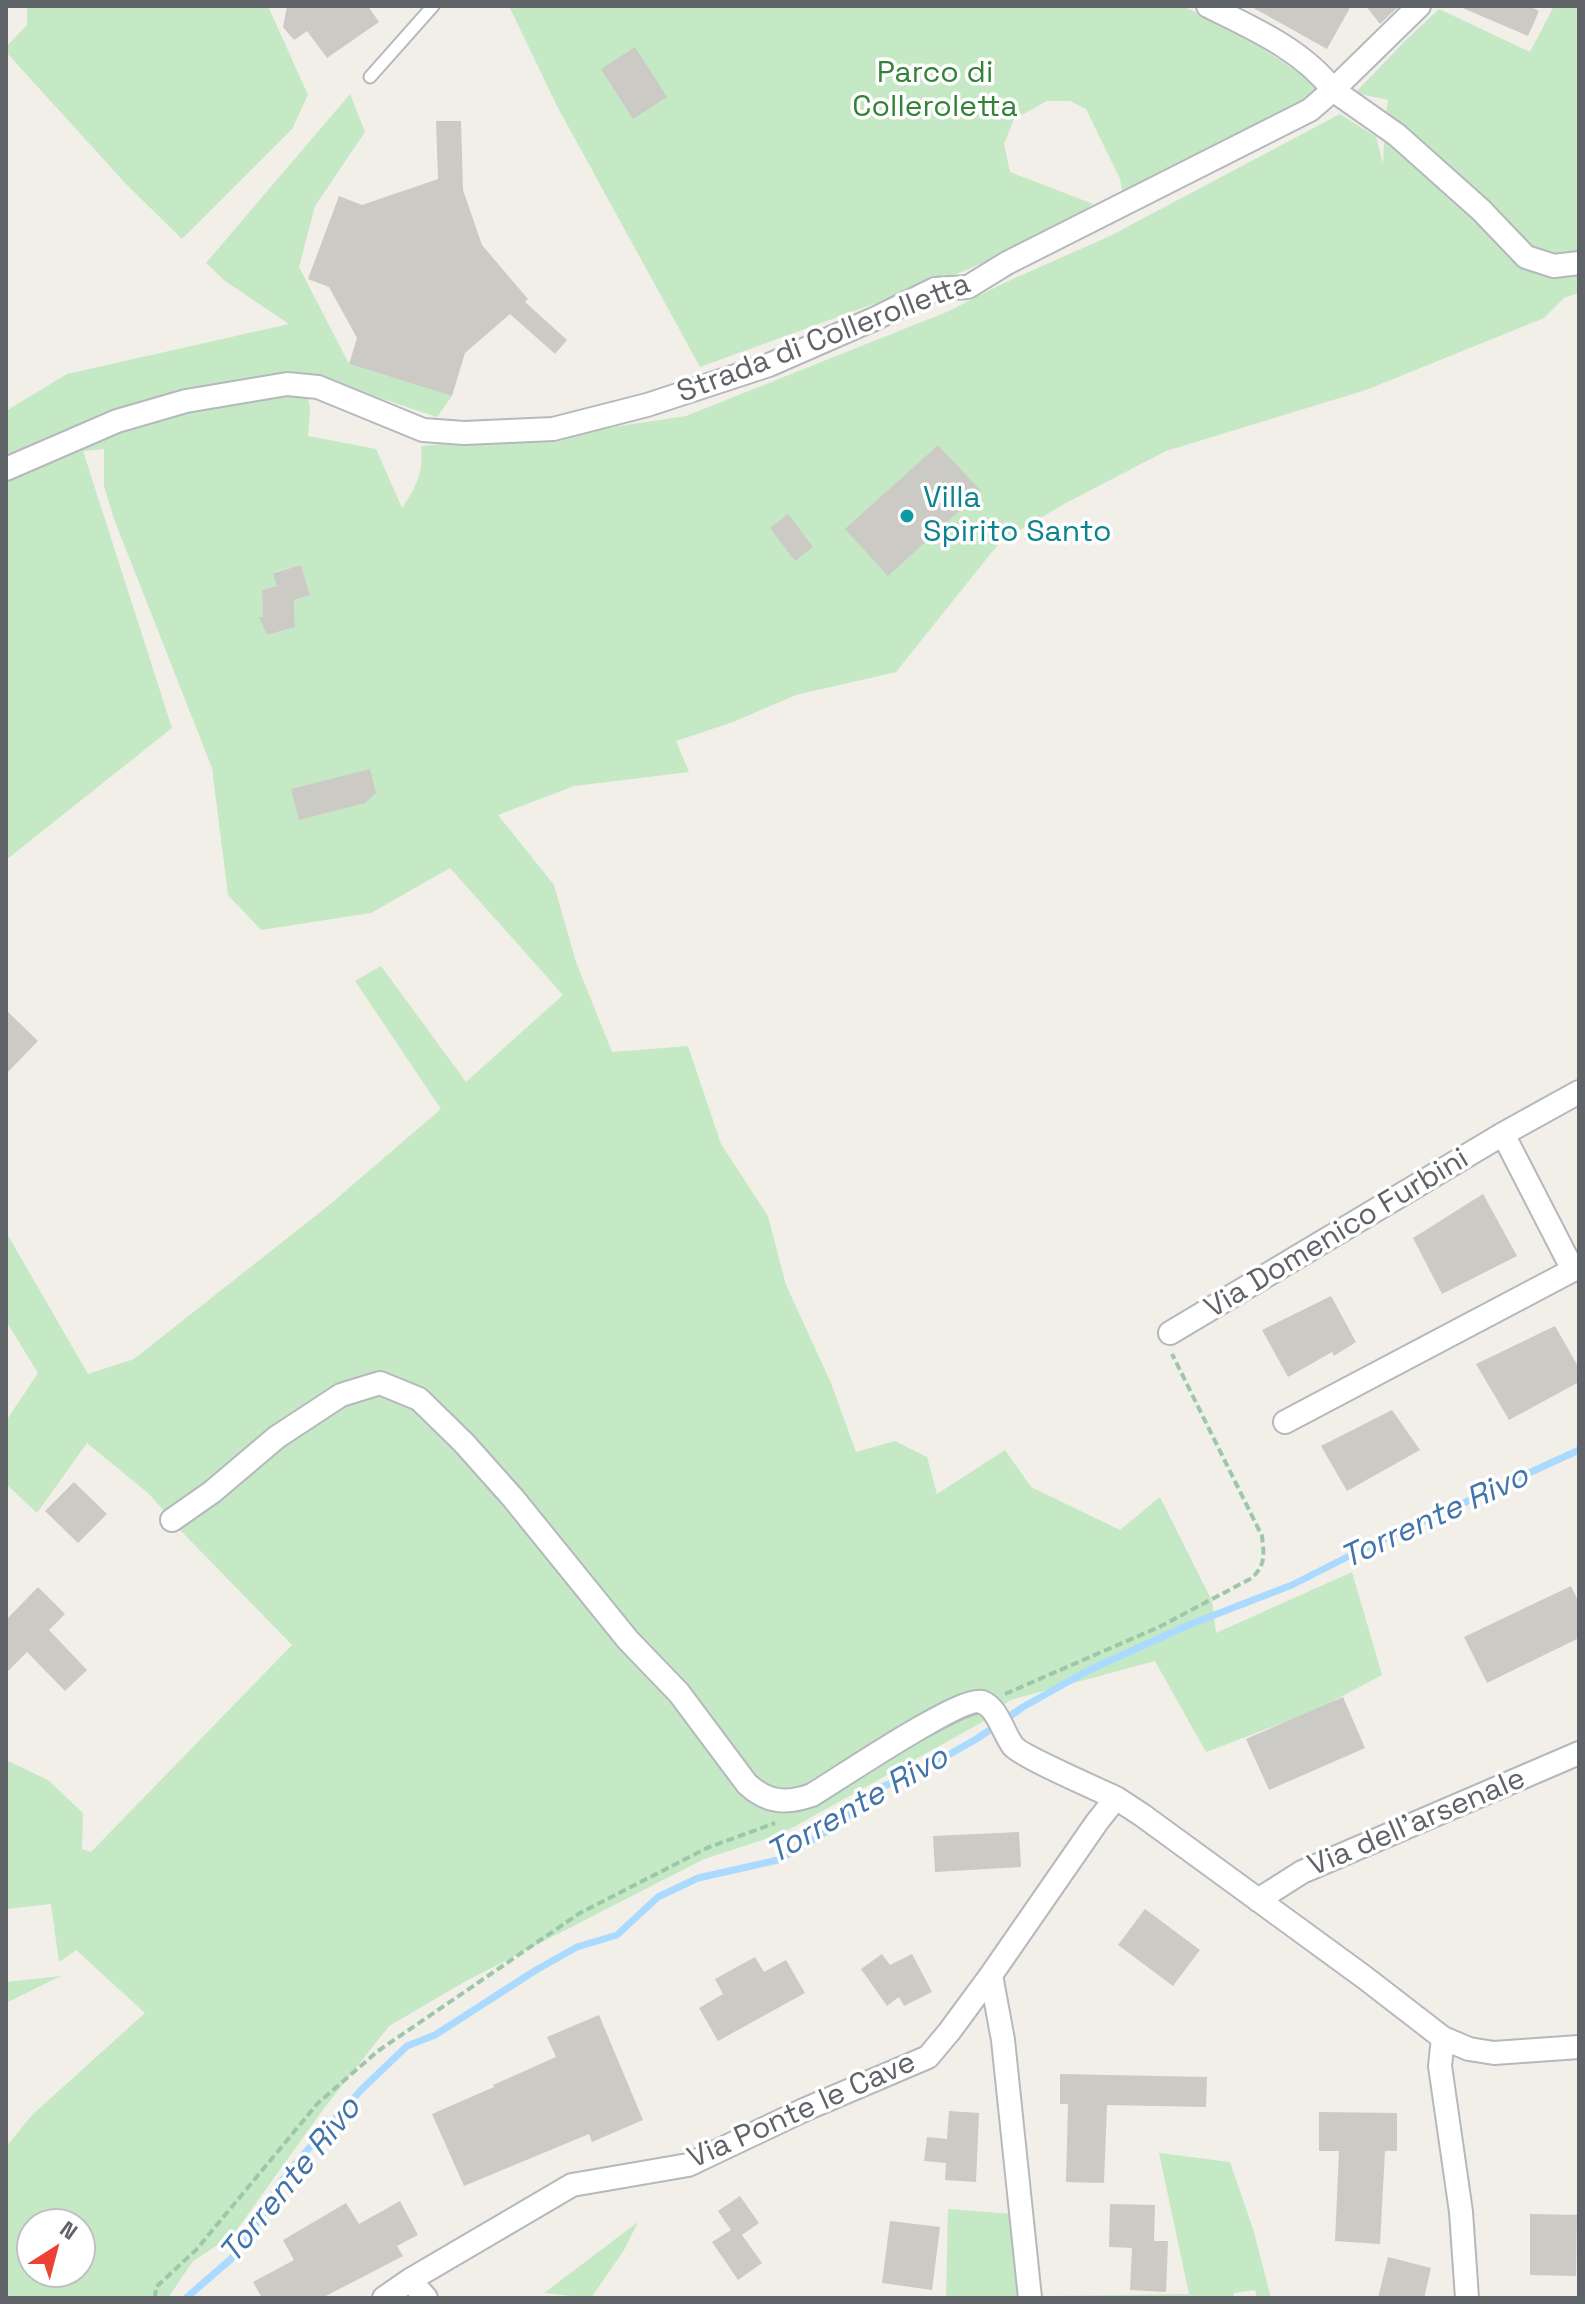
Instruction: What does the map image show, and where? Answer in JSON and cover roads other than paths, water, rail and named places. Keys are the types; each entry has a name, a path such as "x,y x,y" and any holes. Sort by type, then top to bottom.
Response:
{"street":[{"path":"1208,6 1265,34 1322,75 1333,90 1397,135 1481,210 1526,257 1554,266 1579,263"},
{"name":"Strada di Collerolletta","path":"6,469 117,421 186,401 287,384 318,387 423,430 464,433 553,429 647,405 769,365 935,289 968,287 1007,263 1310,110 1419,6"},
{"name":"Via Domenico Furbini","path":"1170,1333 1579,1092"},
{"name":"Via Domenico Furbini","path":"1285,1422 1573,1270 1503,1134"},
{"path":"172,1520 212,1492 277,1437 328,1403 341,1395 380,1383 419,1399 464,1443 513,1498 628,1640 679,1693 758,1795 794,1801 812,1795 932,1720 972,1700 987,1706 1011,1742 1142,1815 1443,2038 1469,2049 1494,2053 1579,2047"},
{"name":"Via dell'arsenale","path":"1258,1900 1302,1872 1579,1753"},
{"name":"Via Ponte le Cave","path":"384,2298 572,2185 688,2165 806,2109 928,2057 991,1975 1116,1798"},
{"path":"991,1975 1003,2040 1030,2298"},
{"path":"1443,2038 1440,2066 1461,2212 1467,2298"},
{"path":"410,2280 426,2298"}],"lane":[{"path":"370,77 433,6"}],"waterway":[{"name":"Torrente Rivo","path":"186,2298 231,2259 262,2217 279,2184 302,2156 361,2090 407,2046 435,2035 577,1947 617,1935 658,1897 698,1878 778,1860 838,1825 878,1789 936,1762 1089,1670 1191,1624 1292,1585 1579,1450"}],"place":[{"name":"Villa Spirito Santo","path":"907,516"}],"park label":[{"name":"Parco di Colleroletta","path":"935,91"}]}
